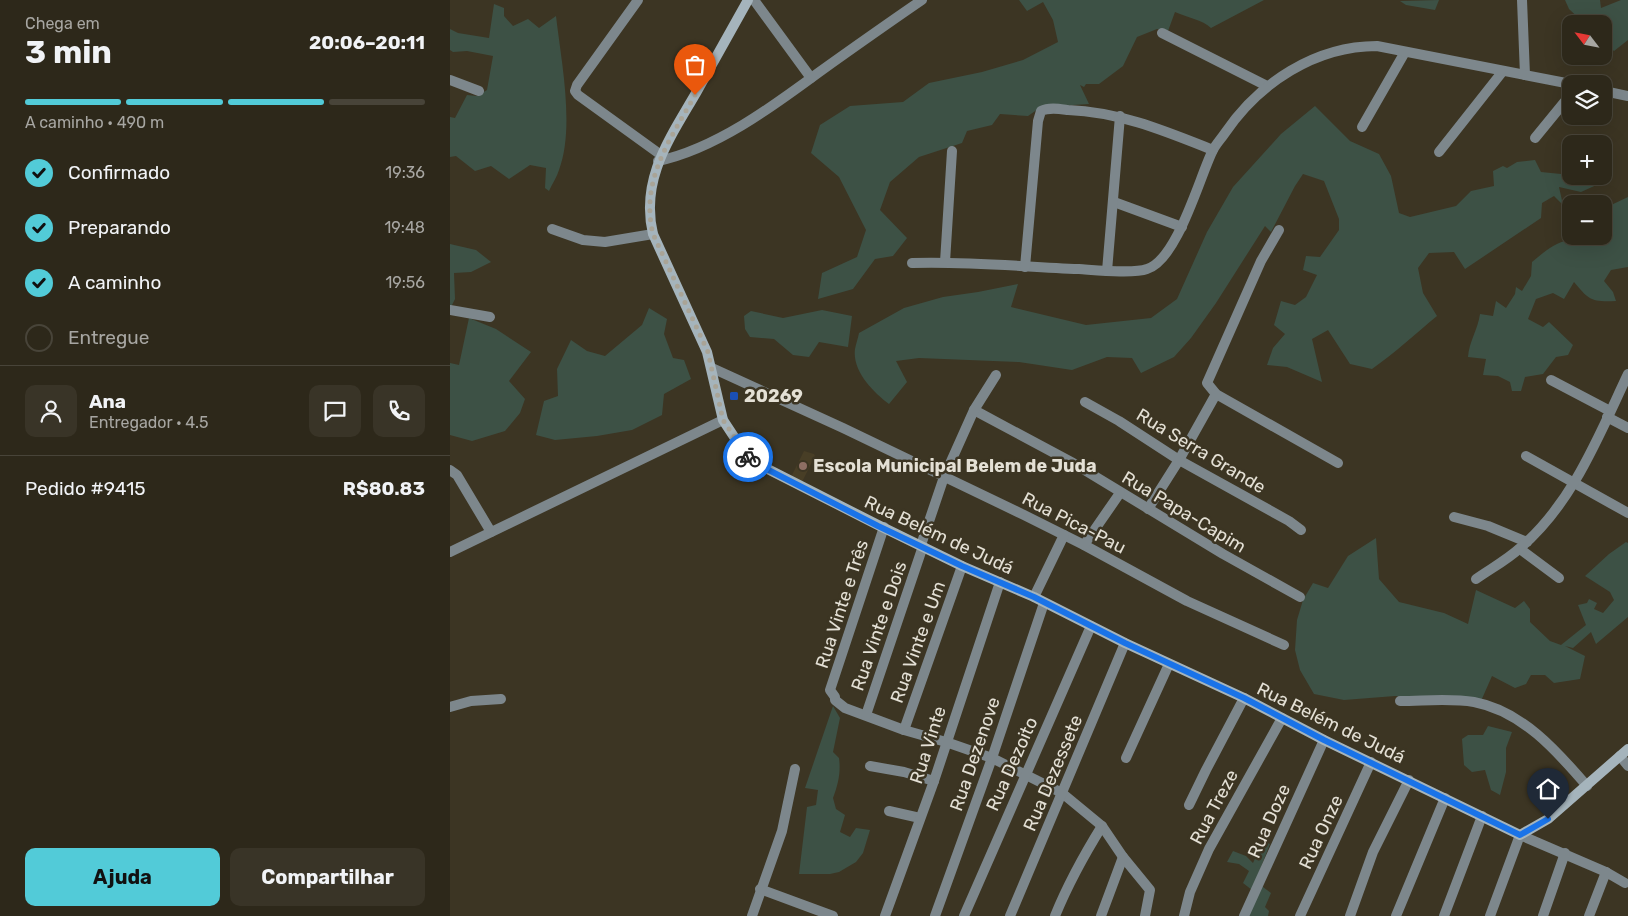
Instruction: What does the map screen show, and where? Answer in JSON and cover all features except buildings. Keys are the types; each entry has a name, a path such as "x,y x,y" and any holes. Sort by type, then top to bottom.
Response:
{"street":[{"path":"638,0 577,85 575,91 660,158 682,155 711,142 771,107 922,0"},
{"name":"Rua Belém de Judá","path":"748,0 660,158 649,202 653,234 708,352 723,420 746,455 759,465 962,566 1034,597 1125,643 1244,698 1324,740 1520,835 1606,872 1626,883"},
{"path":"754,0 812,78"},
{"path":"1522,0 1525,75"},
{"path":"1162,33 1268,86"},
{"path":"912,263 946,262 1107,271 1147,269 1157,263 1167,252 1182,227 1213,150 1251,100 1275,80 1305,62 1359,46 1376,46 1562,82"},
{"path":"1362,127 1405,52"},
{"path":"1439,152 1503,71"},
{"path":"450,80 479,91"},
{"path":"1612,93 1628,96"},
{"path":"1535,138 1562,105"},
{"path":"1026,267 1038,121 1041,111 1050,109 1090,111 1120,116 1162,129 1213,150"},
{"path":"1107,271 1120,116"},
{"path":"946,262 952,151"},
{"path":"1114,202 1182,227"},
{"path":"552,229 583,240 605,242 653,234"},
{"path":"1280,230 1261,261 1207,381 1216,394 1338,463"},
{"path":"450,310 490,317"},
{"name":"Rua Pica-Pau","path":"712,368 1064,535 1187,601 1284,645"},
{"path":"1476,578 1523,545 1551,515 1574,483 1628,374"},
{"path":"922,546 944,477 974,410 996,375"},
{"path":"1551,380 1609,414 1628,428"},
{"path":"1148,509 1179,460 1216,394"},
{"name":"Rua Serra Grande","path":"1085,402 1119,421 1179,460 1289,521 1301,530"},
{"name":"Rua Papa-Capim","path":"974,410 1073,463 1238,563 1300,597"},
{"path":"450,552 723,420"},
{"path":"1526,456 1628,513"},
{"path":"450,470 458,475 491,532"},
{"path":"1084,545 1120,493"},
{"path":"1454,517 1488,526 1523,545 1559,578"},
{"name":"Rua Vinte e Três","path":"866,715 839,705 830,690 884,527"},
{"path":"1034,597 1064,535"},
{"name":"Rua Vinte e Dois","path":"866,715 922,546"},
{"name":"Rua Vinte e Um","path":"904,730 962,566"},
{"name":"Rua Vinte","path":"885,916 934,781 1000,582"},
{"name":"Rua Dezenove","path":"935,916 992,758 1044,603"},
{"name":"Rua Dezoito","path":"964,916 1090,626"},
{"name":"Rua Dezessete","path":"1010,916 1125,643"},
{"path":"1126,758 1169,664"},
{"path":"1189,805 1244,698"},
{"path":"450,707 471,701 501,699"},
{"path":"1400,701 1438,700 1474,702 1499,710 1534,732 1561,756 1587,786"},
{"path":"866,715 904,730 992,758 1062,793 1102,826 1123,858 1150,890 1145,916"},
{"name":"Rua Treze","path":"1184,916 1190,892 1209,849 1282,718"},
{"name":"Rua Doze","path":"1244,916 1324,740"},
{"path":"1490,916 1520,835 1548,819 1628,749"},
{"path":"1620,756 1628,766"},
{"name":"Rua Onze","path":"1300,916 1371,762"},
{"path":"870,766 904,772 934,781"},
{"path":"752,916 782,831 795,769"},
{"path":"1350,916 1374,852 1409,780"},
{"path":"1396,916 1445,798"},
{"path":"889,811 920,818"},
{"path":"1444,916 1482,816"},
{"path":"1056,916 1064,893 1081,859 1102,826"},
{"path":"1543,916 1564,853"},
{"path":"1101,916 1123,858"},
{"path":"1589,916 1606,872"},
{"path":"760,889 833,916"}],"shaded area":[{"name":"Escola Municipal Belem de Juda","path":"804,451 815,456 802,482 791,477"}],"green space":[{"path":"1019,0 1264,0 1211,28 1199,21 1175,12 1168,31 1157,29 1137,37 1123,66 1099,84 1086,84 1084,87 1080,85 1089,104 1041,107 1028,116 1000,114 992,125 967,131 962,143 919,157 890,182 880,210 907,238 893,256 875,259 853,289 818,299 822,273 857,257 866,230 839,177 811,153 820,125 850,106 903,102 929,83 982,72 1023,60 1058,42 1053,20 1043,2 1027,11"},
{"path":"1439,0 1435,10 1406,5 1400,1"},
{"path":"1565,0 1600,0 1601,8 1621,0 1628,0 1628,40 1614,51 1612,49 1612,15 1575,15 1569,9"},
{"path":"494,4 504,8 504,16 513,26 528,19 539,28 556,16 565,94 566,134 564,153 559,170 549,191 545,188 546,168 530,165 509,179 491,166 475,171 456,156 450,157 450,117 455,118 467,95 477,96 487,90 493,56 467,51 453,52 450,50 450,29 458,33 489,38"},
{"path":"1315,106 1350,141 1379,154 1391,176 1399,213 1410,217 1456,206 1471,191 1494,186 1493,171 1503,166 1507,168 1517,162 1535,160 1541,172 1562,174 1562,185 1596,185 1581,192 1559,187 1562,204 1554,196 1542,203 1541,218 1465,269 1454,252 1429,253 1418,268 1423,293 1437,316 1372,369 1350,364 1328,330 1312,339 1322,382 1287,367 1267,365 1273,348 1285,334 1274,325 1281,301 1295,305 1306,297 1317,275 1303,270 1306,256 1320,257 1339,230 1339,219 1324,181 1303,174 1271,232 1265,226 1216,303 1191,338 1174,357 1141,373 1132,358 1107,357 1072,370 1019,362 919,358 896,361 907,382 889,404 870,387 860,373 855,357 859,333 904,308 943,297 1018,284 1011,307 1086,325 1151,318 1177,299 1207,232 1233,187 1281,134"},
{"path":"1628,197 1628,267 1611,270 1604,281 1613,292 1616,301 1591,299 1574,282 1564,299 1553,293 1536,299 1528,319 1543,327 1549,322 1573,345 1568,355 1556,357 1543,374 1525,377 1521,391 1512,391 1510,382 1498,376 1483,375 1486,359 1468,357 1480,314 1493,316 1496,301 1506,308 1515,294 1516,287 1522,291 1531,276 1532,262 1559,243 1562,242 1562,245 1580,246 1612,245 1612,205"},
{"path":"450,244 476,250 491,262 471,272 454,273 455,299 450,309"},
{"path":"649,308 667,319 664,334 673,358 684,360 691,379 664,394 662,415 632,430 597,436 555,440 536,435 544,401 558,396 557,369 571,340 587,351 605,356 642,325"},
{"path":"822,310 852,316 848,347 819,342 809,357 793,355 774,339 750,337 745,329 744,316 751,311 783,318"},
{"path":"469,318 496,329 531,352 509,381 525,399 520,413 505,431 472,441 450,435 450,363 459,365"},
{"path":"1376,538 1379,579 1399,602 1444,613 1468,624 1476,590 1515,608 1524,601 1530,609 1530,622 1550,641 1561,645 1586,625 1578,605 1587,603 1589,599 1597,603 1594,609 1603,613 1614,600 1610,592 1585,576 1609,554 1626,542 1628,543 1628,617 1596,644 1591,632 1573,648 1565,646 1585,656 1580,679 1554,683 1545,675 1531,675 1526,684 1515,688 1492,676 1481,701 1395,696 1344,700 1314,694 1300,670 1295,650 1297,620 1303,600 1313,583 1328,588 1348,556"},
{"path":"833,706 840,718 833,752 839,758 840,763 838,783 833,798 836,809 845,815 840,832 850,837 856,828 870,830 863,853 856,862 839,872 830,874 799,874 807,807 816,805 818,790 805,788"},
{"path":"1488,726 1512,732 1506,748 1506,772 1500,795 1491,790 1485,770 1472,772 1464,765 1462,739 1468,735 1483,735"},
{"path":"1263,841 1270,844 1252,890 1243,883 1249,871 1239,864 1227,862 1233,851 1246,856 1253,863"},
{"path":"1259,884 1271,893 1265,907 1269,911 1268,916 1244,916"}],"way so far":[{"path":"695,95 658,161 649,202 650,222 653,234 708,352 723,420 748,457"}],"place":[{"name":"20269","path":"734,396"},
{"name":"Escola Municipal Belem de Juda","path":"803,466"}],"route":[{"path":"748,457 759,465 878,526 884,527 962,566 1034,597 1125,643 1244,698 1324,740 1520,835 1548,819"}]}
